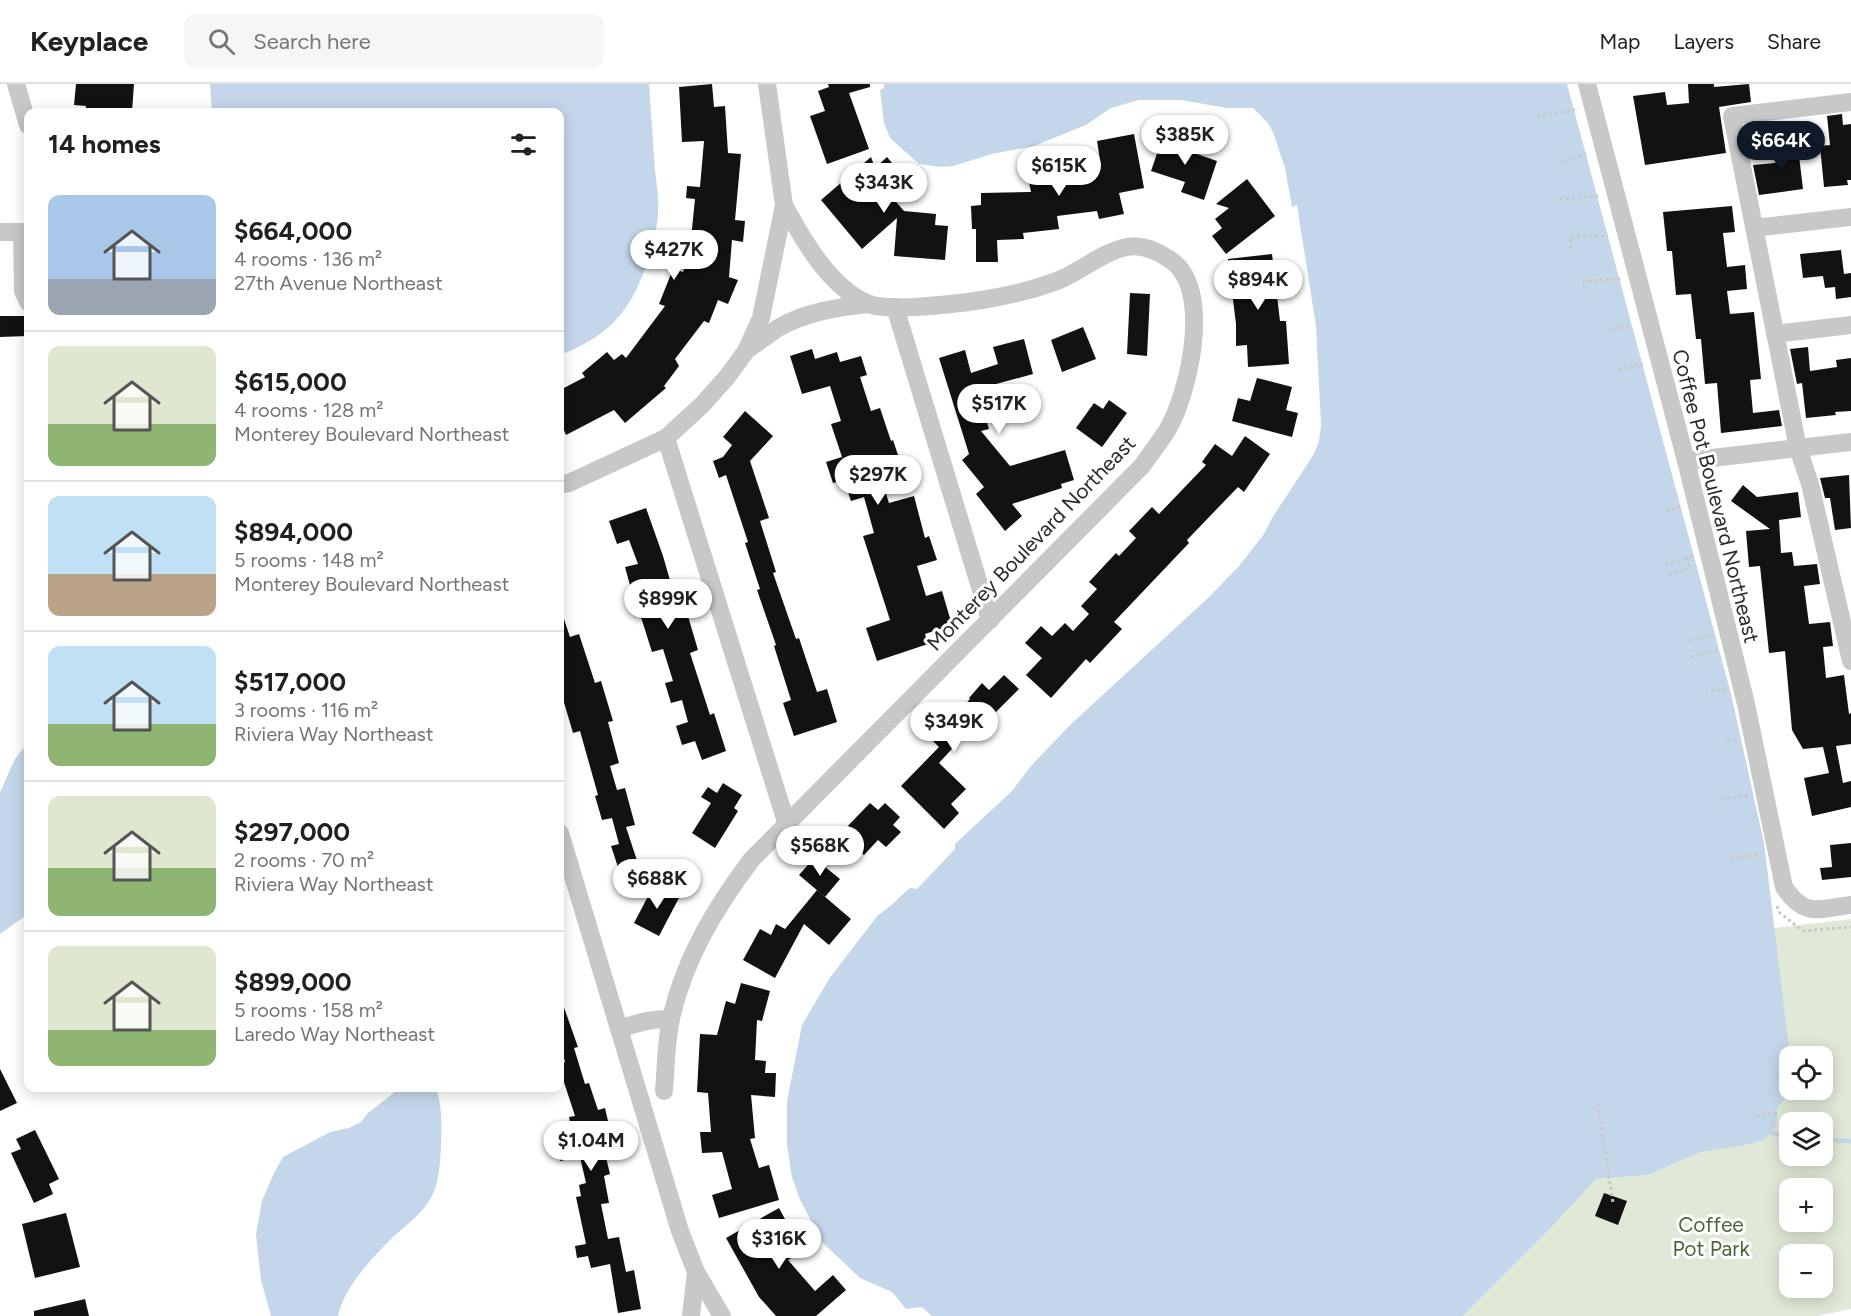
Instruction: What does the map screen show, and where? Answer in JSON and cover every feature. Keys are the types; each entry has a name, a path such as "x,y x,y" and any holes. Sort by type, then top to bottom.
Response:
{"street":[{"path":"16,84 24,111"},
{"path":"767,84 784,205"},
{"name":"Coffee Pot Boulevard Northeast","path":"1587,84 1686,461 1746,704 1784,887 1794,902 1809,910 1851,905"},
{"path":"1851,102 1732,116 1798,448 1810,484 1851,661"},
{"name":"Monterey Boulevard Northeast","path":"784,205 828,272 843,287 870,304"},
{"name":"Monterey Boulevard Northeast","path":"564,484 666,438 727,377 746,351 761,318 784,205"},
{"path":"1754,228 1851,217"},
{"path":"0,232 24,232"},
{"name":"Monterey Boulevard Northeast","path":"664,1091 671,1019 684,975 696,946 717,908 752,859 1142,466 1168,429 1182,393 1193,341 1194,312 1185,275 1175,262 1144,247 1127,247 1059,280 1027,291 992,299 895,308 870,304 824,311 779,328 746,351"},
{"path":"24,262 24,293"},
{"path":"895,308 990,620"},
{"path":"1776,334 1851,325"},
{"path":"666,438 787,825"},
{"path":"1686,461 1851,442"},
{"path":"564,846 680,1231 696,1272 722,1316"},
{"path":"619,1029 651,1020 671,1019"},
{"path":"692,1316 696,1272"}],"path":[{"path":"1537,116 1575,110"},
{"path":"1561,162 1586,154"},
{"path":"1560,199 1598,196"},
{"path":"1571,248 1570,237 1608,236"},
{"path":"1585,289 1584,281 1620,279"},
{"path":"1609,330 1632,325"},
{"path":"1618,370 1643,364"},
{"path":"1666,511 1682,506"},
{"path":"1665,564 1695,556"},
{"path":"1669,574 1690,569 1687,558"},
{"path":"1688,641 1710,635 1718,651 1691,657"},
{"path":"1712,691 1730,690"},
{"path":"1727,741 1741,738"},
{"path":"1721,800 1753,795"},
{"path":"1731,859 1765,853"},
{"path":"1598,1104 1613,1203"},
{"path":"1756,1116 1777,1113"}],"green space":[{"name":"Coffee Pot Park","path":"1851,919 1851,1309 1817,1316 1463,1316 1549,1230 1596,1179 1648,1175 1701,1152 1741,1146 1777,1123 1777,1109 1783,1100 1833,1100 1833,1046 1789,1046 1773,928"}],"water":[{"path":"210,84 649,84 658,218 651,249 638,286 630,301 609,327 579,347 564,353 564,108 212,108"},
{"path":"884,84 1567,84 1731,694 1764,843 1789,1046 1779,1046 1779,1100 1784,1100 1777,1109 1777,1123 1763,1140 1701,1152 1648,1175 1596,1179 1549,1230 1463,1316 932,1316 922,1307 906,1309 892,1292 860,1278 823,1243 800,1200 792,1177 787,1145 787,1101 802,1025 829,979 878,915 910,888 917,889 955,849 955,844 1012,791 1031,766 1069,726 1208,598 1239,566 1264,534 1314,454 1319,441 1321,425 1316,326 1297,205 1292,207 1285,168 1273,132 1268,123 1253,108 1227,108 1181,100 1139,100 1111,108 1086,125 1034,146 941,167 919,164 890,138 884,123 880,90 884,88"},
{"path":"23,750 24,917 0,934 0,792 14,760"},
{"path":"395,1092 437,1092 441,1122 440,1165 433,1194 416,1217 366,1265 346,1295 338,1316 271,1316 261,1280 256,1234 262,1201 274,1173 283,1157 330,1132 349,1128 361,1122 368,1113"}],"building":[{"path":"76,84 134,84 132,108 86,108 86,106 74,105"},
{"path":"712,84 714,107 725,106 728,153 741,154 735,220 745,221 743,242 732,240 729,277 738,280 728,304 718,300 709,323 704,321 675,359 679,366 664,386 666,388 625,423 614,410 566,435 564,430 564,388 585,377 582,373 607,352 614,360 622,354 626,358 665,306 659,304 673,269 683,272 689,258 695,199 686,198 687,186 700,187 704,141 682,142 679,87"},
{"path":"828,84 870,84 870,87 849,93 869,149 827,164 810,116 825,111 818,91 829,87"},
{"path":"1688,84 1714,84 1714,87 1749,84 1751,102 1719,107 1726,153 1645,165 1633,96 1665,92 1667,105 1689,103"},
{"path":"1842,114 1843,125 1851,124 1851,180 1847,180 1848,185 1824,187 1820,146 1830,145 1827,116"},
{"path":"1134,134 1144,188 1119,193 1124,214 1099,219 1097,211 1057,216 1059,229 1023,233 1024,239 997,240 998,262 976,262 976,229 972,229 971,206 981,205 981,193 1031,192 1029,182 1064,177 1062,165 1100,160 1097,141"},
{"path":"1175,136 1198,143 1194,153 1217,161 1204,200 1181,192 1185,182 1151,171 1161,142 1172,146"},
{"path":"1797,139 1803,189 1759,195 1753,165 1786,162 1783,140"},
{"path":"871,157 875,168 887,157 901,174 884,188 904,211 936,214 935,225 948,226 945,260 894,256 897,218 862,249 821,200"},
{"path":"1247,179 1275,216 1226,254 1212,236 1222,228 1215,219 1229,208 1216,204"},
{"path":"1732,206 1735,232 1723,233 1727,267 1745,265 1747,289 1727,291 1730,314 1754,312 1761,379 1750,380 1753,413 1779,410 1782,426 1721,433 1717,383 1705,384 1701,339 1696,339 1691,294 1676,295 1672,251 1667,251 1663,212"},
{"path":"1841,250 1844,274 1851,273 1851,297 1836,299 1835,287 1825,288 1823,276 1803,278 1800,254"},
{"path":"1272,254 1280,321 1286,321 1289,364 1248,367 1247,345 1236,346 1236,324 1228,259"},
{"path":"1130,293 1150,294 1147,356 1127,354"},
{"path":"0,316 24,316 24,336 0,337"},
{"path":"1083,327 1096,359 1062,372 1051,340"},
{"path":"1024,339 1033,374 989,386 994,402 982,406 989,429 981,431 1010,466 1065,450 1074,480 1061,484 1062,488 1012,504 1022,516 1005,531 976,494 984,487 962,460 969,454 939,358 965,350 971,373 998,364 993,347"},
{"path":"1808,347 1810,371 1837,367 1836,360 1851,358 1851,411 1806,418 1802,383 1797,384 1790,349"},
{"path":"812,349 815,359 837,352 840,362 861,356 867,375 860,377 871,411 880,408 900,461 878,469 889,503 914,496 925,538 929,536 937,560 917,566 926,596 942,591 952,625 925,634 928,644 877,661 866,628 890,620 863,536 874,533 864,497 851,501 844,480 833,483 826,462 842,457 831,424 841,421 830,386 802,394 790,356"},
{"path":"1257,378 1292,387 1286,410 1298,413 1292,437 1232,421 1238,398 1250,401"},
{"path":"1109,400 1127,413 1102,447 1076,428 1094,403 1103,409"},
{"path":"745,411 773,436 750,461 769,518 760,521 776,572 773,573 796,639 799,638 817,692 827,689 837,722 794,736 783,703 791,700 774,646 776,645 757,590 760,589 745,543 748,542 726,475 719,478 713,461 723,457 732,445 723,437"},
{"path":"1245,436 1270,454 1244,492 1238,487 1187,540 1189,543 1114,622 1122,629 1090,663 1086,659 1051,698 1026,675 1042,658 1025,643 1041,626 1052,636 1065,623 1073,631 1089,614 1081,606 1097,589 1089,582 1116,553 1119,556 1136,538 1129,531 1152,507 1159,514 1206,465 1202,462 1215,444 1232,456"},
{"path":"1849,475 1851,528 1835,530 1830,498 1825,498 1820,478"},
{"path":"1743,485 1757,497 1798,492 1801,517 1779,520 1781,553 1792,552 1794,566 1817,564 1820,584 1804,586 1809,624 1830,622 1833,646 1823,647 1826,678 1844,675 1849,714 1851,713 1851,744 1836,746 1843,783 1851,781 1851,807 1812,816 1804,778 1829,773 1823,747 1803,749 1792,730 1785,651 1769,653 1760,566 1749,567 1746,531 1770,529 1731,501"},
{"path":"646,508 678,608 685,606 698,650 690,653 710,715 714,713 726,751 702,760 695,741 682,745 676,726 688,722 682,700 671,703 665,683 673,681 663,649 652,652 639,611 637,611 625,567 638,564 629,540 617,544 609,521"},
{"path":"564,619 570,637 579,634 595,683 601,681 613,721 608,722 619,763 610,766 617,790 625,788 635,825 626,827 644,882 625,888 611,846 619,844 612,818 602,820 595,796 598,795 580,731 573,733 564,703"},
{"path":"1004,675 1019,689 990,718 985,713 939,763 966,789 951,804 959,813 944,829 901,786 939,747 932,740 982,683 989,690"},
{"path":"723,783 742,795 734,808 738,811 715,848 692,833 711,803 701,797 708,787 717,793"},
{"path":"870,803 878,810 885,803 900,817 893,825 901,832 886,847 878,840 864,855 841,833"},
{"path":"1851,843 1851,877 1822,880 1820,868 1832,867 1830,845"},
{"path":"814,858 840,879 825,897 799,875"},
{"path":"655,883 680,896 659,936 634,923"},
{"path":"817,890 851,919 829,945 804,924 775,978 743,960 760,929 771,935 776,924 785,929"},
{"path":"741,983 770,991 762,1021 757,1020 755,1060 766,1061 765,1073 776,1073 775,1097 751,1095 755,1138 750,1139 759,1168 769,1165 779,1200 719,1218 712,1195 732,1189 722,1152 702,1153 700,1132 711,1132 708,1093 697,1092 700,1034 717,1035 726,1001 735,1004"},
{"path":"564,1007 578,1047 574,1048 585,1084 589,1083 598,1110 605,1108 608,1121 598,1124 610,1174 604,1176 609,1203 601,1204 608,1239 619,1237 626,1272 634,1270 641,1309 618,1313 610,1264 591,1268 588,1256 577,1258 575,1246 586,1244 576,1197 581,1196 579,1185 586,1183 580,1157 560,1161 552,1126 570,1122 569,1117 575,1116 564,1082"},
{"path":"0,1069 17,1103 0,1111"},
{"path":"35,1130 59,1179 49,1184 53,1194 34,1203 11,1153 21,1149 16,1139"},
{"path":"1604,1193 1627,1201 1618,1225 1595,1216"},
{"path":"779,1208 785,1219 774,1225 786,1246 797,1241 803,1251 788,1260 815,1291 833,1275 846,1290 816,1316 776,1316 759,1297 726,1238"},
{"path":"66,1213 80,1267 35,1278 22,1224"},
{"path":"85,1299 89,1316 34,1316 34,1311"}],"waterway":[{"path":"1771,1133 1779,1134"},
{"path":"1833,1140 1851,1141"}]}
